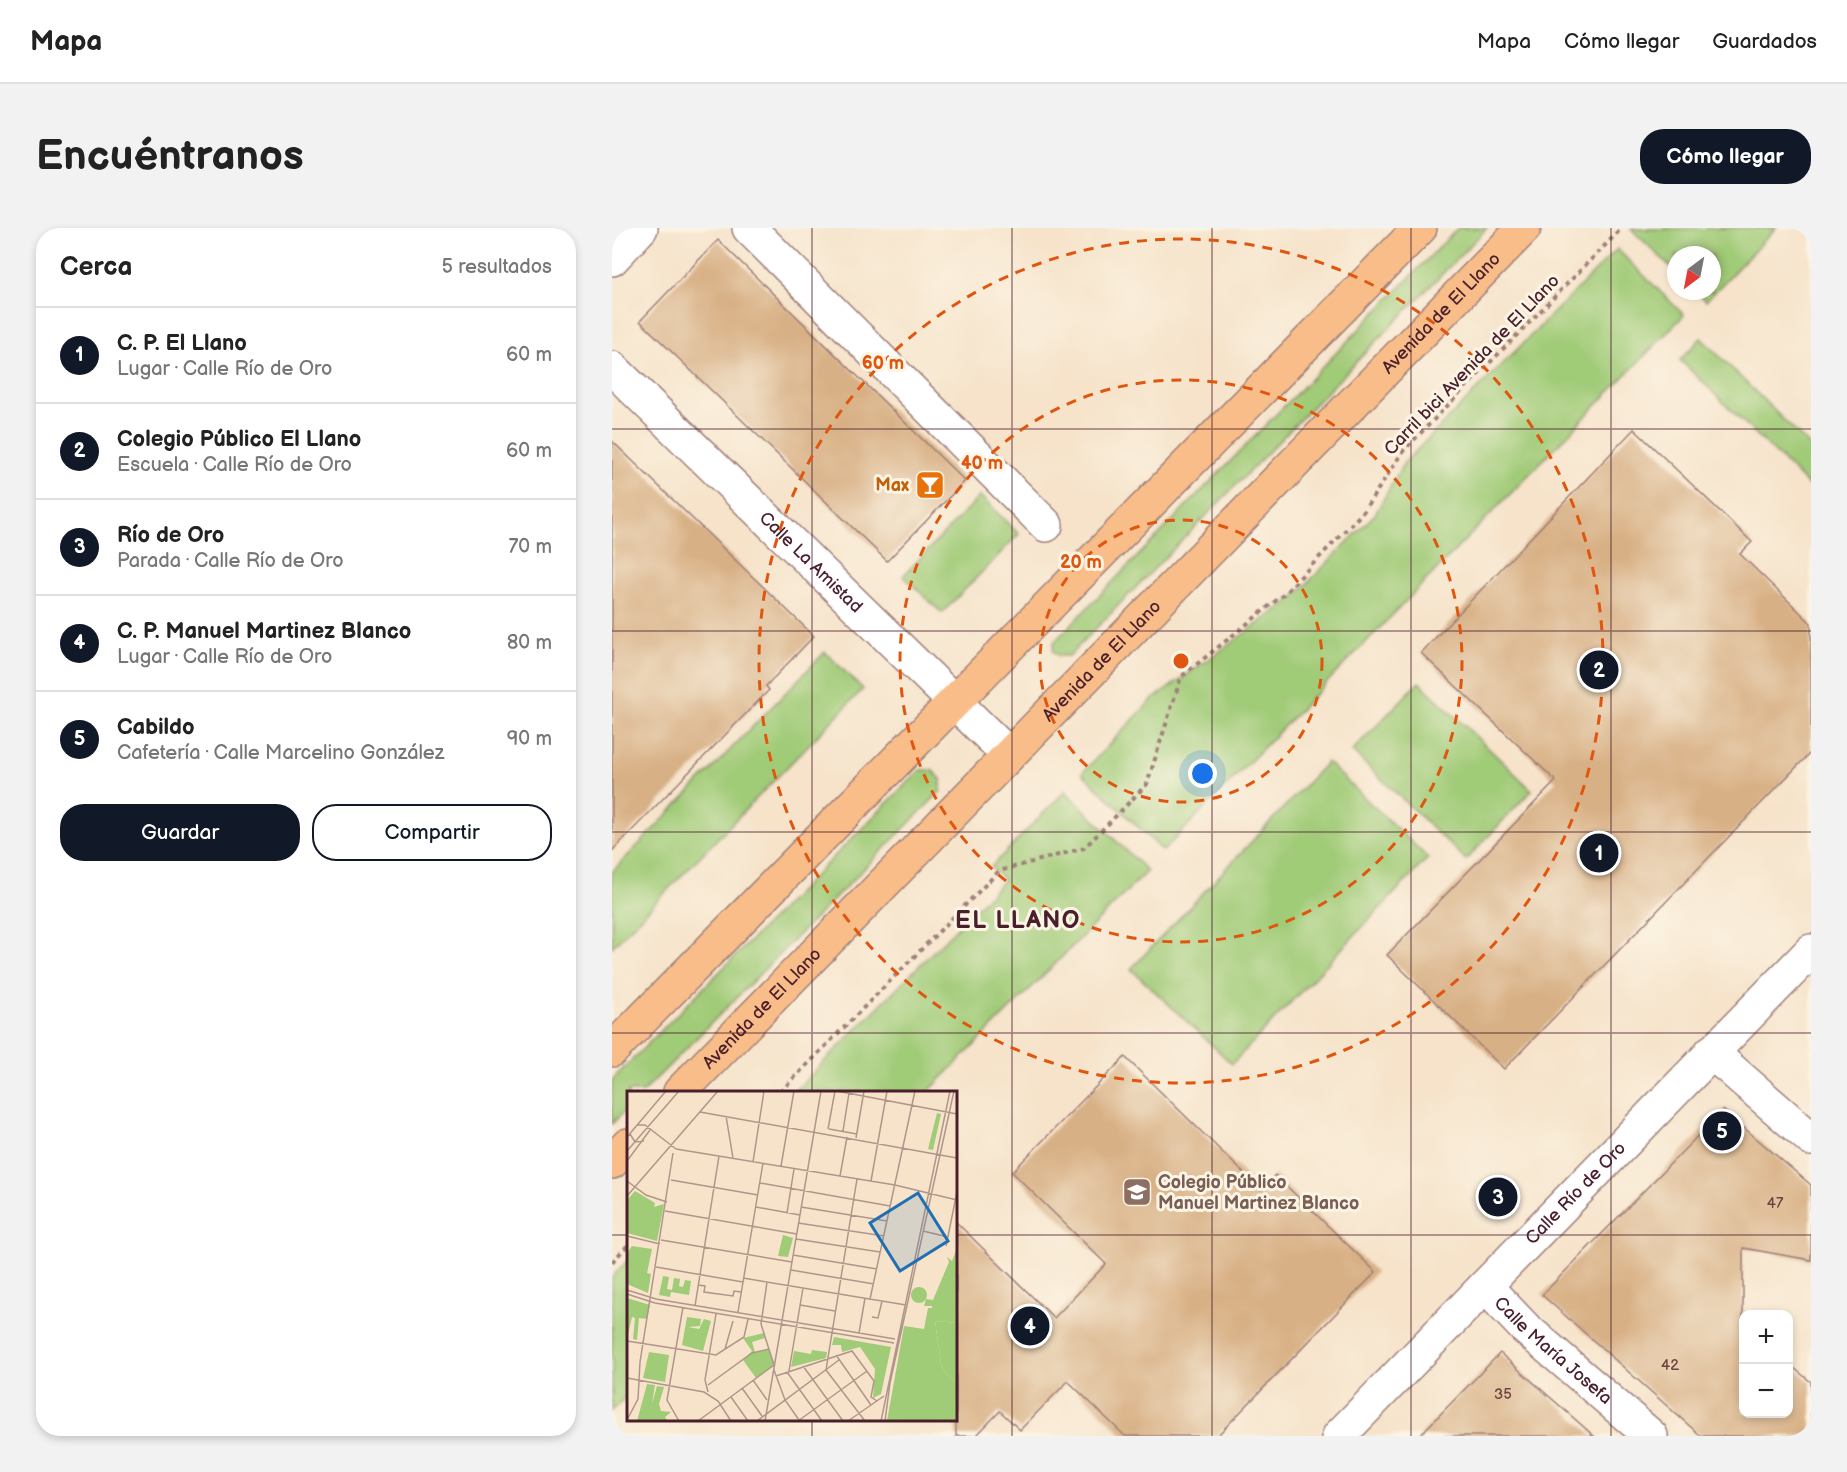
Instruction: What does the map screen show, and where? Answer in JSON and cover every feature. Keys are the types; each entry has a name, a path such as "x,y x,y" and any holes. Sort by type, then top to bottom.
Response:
{"main road":[{"path":"612,1050 1420,228"},
{"name":"Avenida de El Llano","path":"681,1091 1524,228"},
{"path":"612,1162 627,1146"}],"street":[{"path":"612,259 641,228"},
{"path":"748,228 1046,525"},
{"name":"Calle La Amistad","path":"612,368 1009,755"},
{"name":"Calle Río de Oro","path":"1339,1436 1811,951"},
{"path":"1711,1052 1811,1138"},
{"name":"Calle María Josefa","path":"1485,1286 1525,1328 1651,1436"}],"path":[{"name":"Carril bici Avenida de El Llano","path":"781,1091 999,871 1084,848 1109,823 1147,784 1181,677 1283,595 1363,512 1404,450 1622,228"},
{"path":"612,1262 627,1246"}],"green space":[{"path":"1458,228 1487,228 1069,656 1059,656 1053,651 1054,642"},
{"path":"1776,228 1721,285 1721,246 1667,246 1667,263 1631,229"},
{"path":"1617,249 1684,315 1163,851 1082,773 1152,700 1292,599 1375,514 1404,463"},
{"path":"1701,338 1811,447 1811,488 1680,360"},
{"path":"980,496 1019,534 942,613 903,576"},
{"path":"825,652 863,689 612,947 612,872"},
{"path":"1419,682 1532,790 1466,860 1352,751"},
{"path":"1327,762 1428,858 1232,1064 1131,969"},
{"path":"920,770 932,770 941,779 941,791 644,1091 627,1091 627,1108 612,1124 612,1080"},
{"path":"1065,791 1147,871 929,1091 795,1091 1004,880 991,867"},
{"path":"627,1261 627,1395 612,1411 612,1277"}],"building":[{"path":"718,240 965,481 887,561 640,321"},
{"path":"1634,429 1752,542 1740,554 1811,623 1811,752 1504,1069 1387,955 1556,781 1421,653"},
{"path":"612,441 814,636 766,686 769,690 612,851"},
{"name":"Colegio Público Manuel Martinez Blanco","path":"1125,1057 1261,1190 1275,1175 1376,1272 1217,1436 1125,1436 1068,1381 1020,1430 1000,1411 976,1436 956,1436 957,1223 1054,1318 1106,1264 1012,1172"},
{"path":"1723,1110 1811,1185 1811,1260 1743,1248 1743,1310 1739,1310 1739,1418 1793,1418 1793,1367 1811,1382 1811,1436 1701,1436 1542,1295"},
{"path":"1500,1353 1594,1436 1419,1436"}],"place":[{"name":"Max","path":"930,485"},
{"name":"Colegio Público El Llano","path":"1599,670"},
{"name":"C. P. El Llano","path":"1599,853"},
{"name":"Cabildo","path":"1722,1131"},
{"name":"Colegio Público Manuel Martinez Blanco","path":"1137,1192"},
{"name":"Río de Oro","path":"1498,1197"},
{"name":"C. P. Manuel Martinez Blanco","path":"1030,1326"}],"district":[{"name":"EL LLANO","path":"1018,920"}]}
